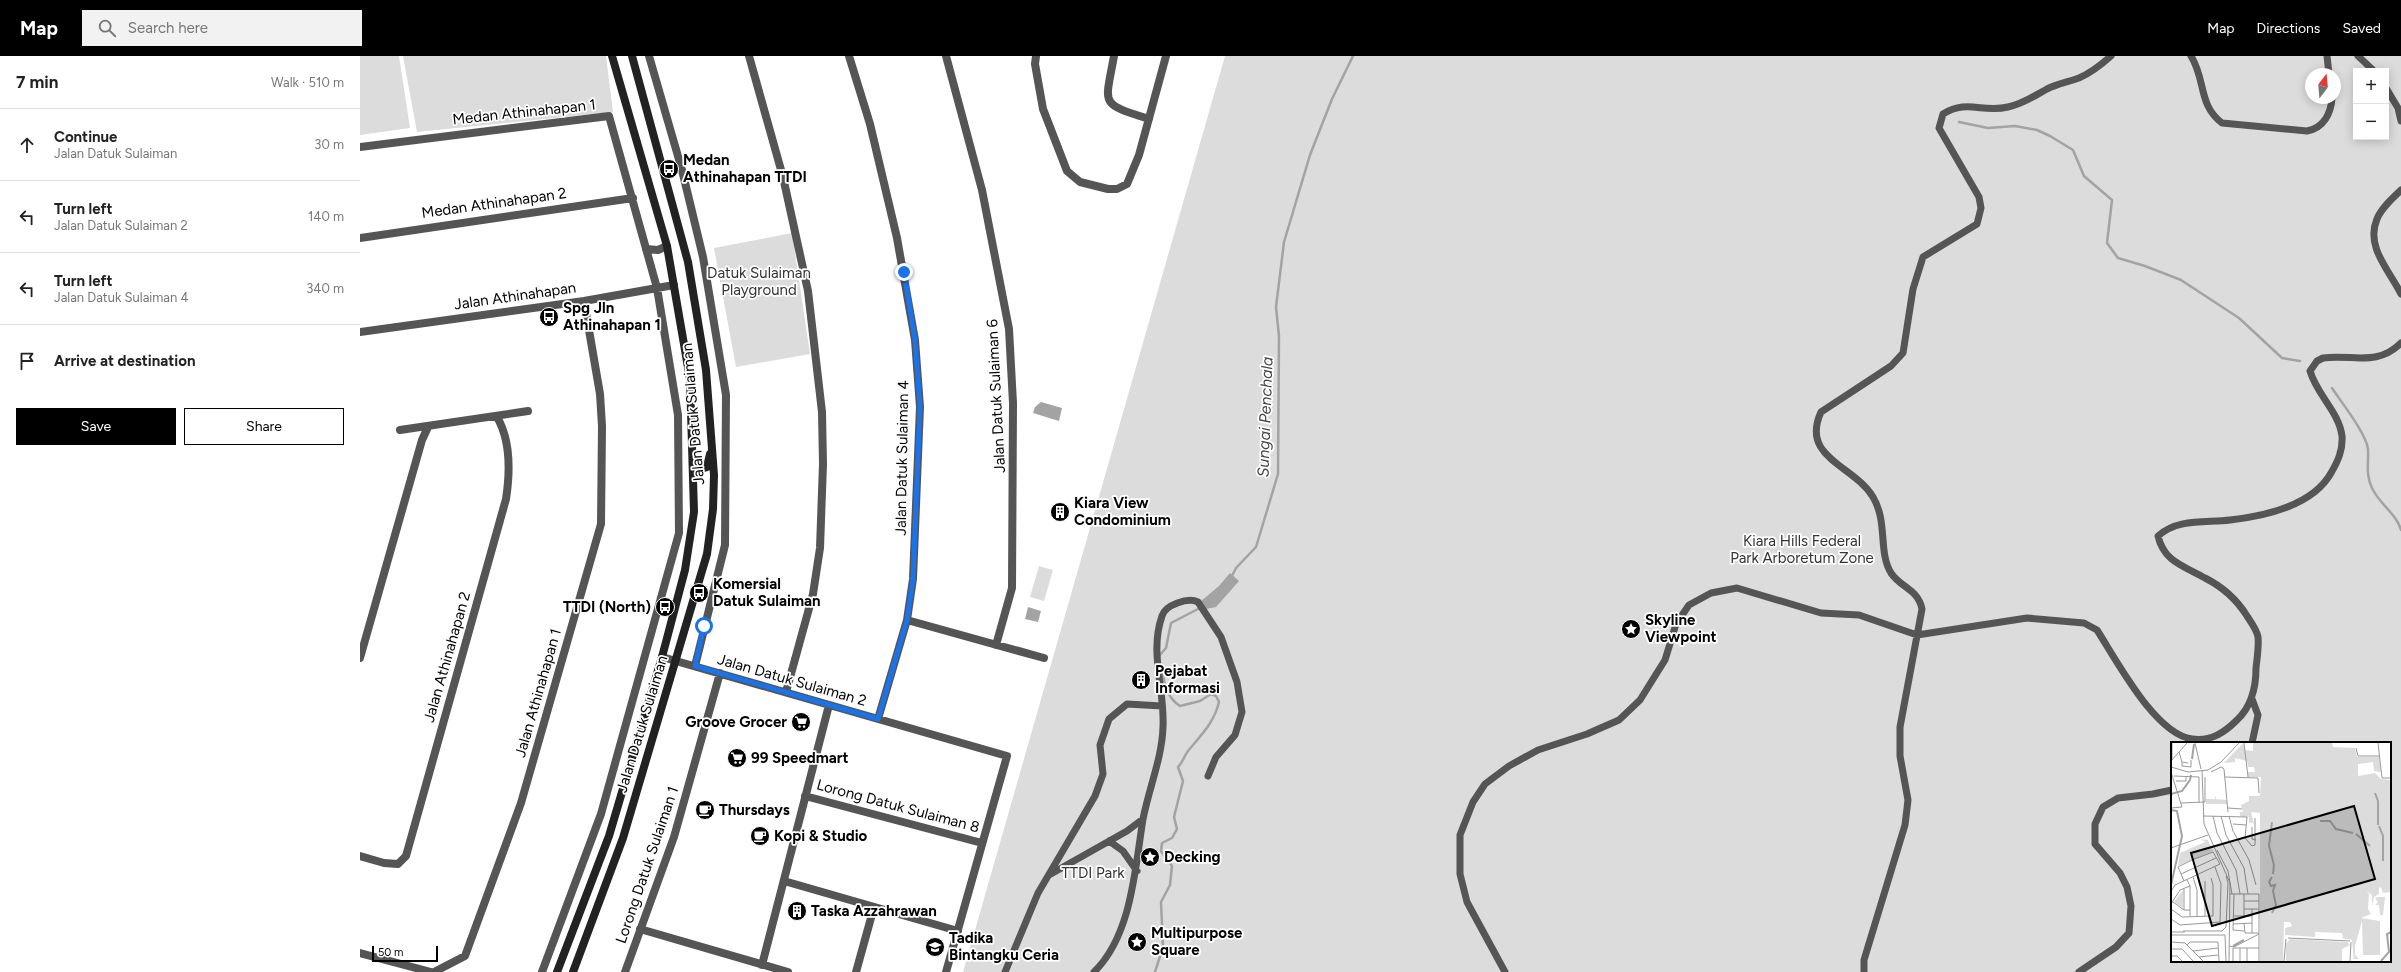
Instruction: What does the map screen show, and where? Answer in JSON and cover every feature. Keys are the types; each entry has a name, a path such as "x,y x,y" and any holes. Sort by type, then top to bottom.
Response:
{"main road":[{"name":"Jalan Datuk Sulaiman","path":"557,972 609,836 662,657 691,540 694,512 690,379 674,285 667,246 613,65 613,56"},
{"name":"Jalan Datuk Sulaiman","path":"573,972 623,838 676,661 710,535 714,475 712,429 706,370 688,262 632,56"},
{"path":"693,459 703,468 707,467 709,462 712,429"}],"street":[{"name":"Jalan Datuk Sulaiman","path":"649,56 682,170 703,256 726,395 725,545 695,666"},
{"path":"749,56 783,177 808,291 822,412 823,471 820,548 813,594 786,692"},
{"name":"Jalan Datuk Sulaiman 4","path":"849,56 870,124 888,195 915,340 920,406 919,462 913,579 907,620 878,719"},
{"name":"Jalan Datuk Sulaiman 6","path":"946,56 982,190 1009,329 1013,403 1012,588 996,645"},
{"path":"1036,56 1035,64 1043,109 1067,171 1080,182 1108,189 1117,189 1127,184 1139,155 1166,56"},
{"path":"1114,56 1107,94 1109,102 1114,108 1149,119"},
{"path":"1864,972 1864,960 1905,825 1908,800 1900,756 1900,727 1922,610 1920,602 1915,594 1892,574 1885,561 1882,516 1873,497 1859,478 1824,452 1817,442 1816,422 1821,412 1891,366 1903,353 1913,289 1923,256 1977,224 1981,208 1979,197 1939,128 1943,114 1954,107 1964,105 1979,108 2007,107 2027,101 2048,89 2094,70 2111,56"},
{"path":"2191,56 2198,66 2206,104 2212,116 2222,124 2292,130 2314,130 2326,120 2331,104"},
{"path":"2327,56 2328,68"},
{"path":"2358,56 2371,68"},
{"path":"2389,93 2398,108 2401,121"},
{"name":"Medan Athinahapan 1","path":"360,147 609,116 657,288"},
{"path":"2401,190 2377,218 2374,236 2376,247 2382,262 2401,294"},
{"name":"Medan Athinahapan 2","path":"360,238 633,198"},
{"path":"646,249 658,250 667,246"},
{"name":"Jalan Athinahapan","path":"360,332 584,300 674,285"},
{"name":"Jalan Datuk Sulaiman","path":"542,972 578,880 601,814 679,533 678,415 657,288"},
{"name":"Jalan Athinahapan 1","path":"434,972 465,956 521,803 601,524 602,426 600,401 584,300"},
{"path":"1505,972 1467,902 1460,874 1460,835 1473,802 1485,784 1509,766 1538,750 1587,734 1619,720 1640,700 1665,660 1676,624 1689,605 1711,593 1737,588 1821,613 1859,615 1917,635 2027,618 2084,623 2097,630 2151,712 2171,731 2194,740 2208,738 2223,733 2242,716 2252,699 2256,678 2258,637 2251,621 2237,600 2206,578 2178,565 2161,548 2158,536 2165,530 2181,524 2230,520 2282,509 2305,498 2326,482 2337,463 2342,447 2342,437 2340,426 2314,383 2310,371 2317,361 2323,358 2380,358 2394,350 2401,343"},
{"path":"400,430 497,417 528,411"},
{"name":"Jalan Athinahapan 2","path":"360,856 384,863 398,864 406,856 506,499 508,451 505,436 497,417"},
{"path":"360,658 428,427"},
{"path":"1094,972 1113,948 1137,871 1144,819 1163,728 1156,648 1162,614 1166,609 1189,599 1198,602 1221,637 1237,682 1242,712 1235,735 1216,756 1208,776"},
{"path":"907,620 1044,658"},
{"name":"Jalan Datuk Sulaiman 2","path":"662,657 1007,756 982,843"},
{"name":"Lorong Datuk Sulaiman 1","path":"625,972 674,837 720,673"},
{"path":"2252,699 2258,715 2252,742"},
{"path":"1005,972 1019,936 1048,876 1095,796 1103,774 1100,745 1108,719 1127,704 1162,706"},
{"path":"762,965 829,705"},
{"path":"2079,972 2116,947 2129,933 2131,906 2127,887 2120,873 2095,844 2095,824 2103,807 2118,798 2171,790"},
{"name":"Lorong Datuk Sulaiman 8","path":"806,796 982,843"},
{"path":"1048,876 1110,841 1144,819"},
{"path":"1110,841 1123,851 1137,871"},
{"path":"946,972 982,843"},
{"path":"578,880 591,885"},
{"path":"784,881 958,931"},
{"path":"856,972 874,907"},
{"path":"640,930 788,972"},
{"path":"360,953 431,972"}],"green space":[{"path":"360,56 399,56 410,128 360,135"},
{"path":"403,56 606,56 613,112 417,132"},
{"name":"Kiara Hills Federal Park Arboretum Zone","path":"1225,56 2401,56 2401,972 963,972"},
{"name":"Datuk Sulaiman Playground","path":"792,233 810,354 736,367 714,248"},
{"path":"1039,566 1053,570 1044,601 1030,597"}],"shaded area":[{"path":"1041,402 1062,408 1059,421 1033,413 1035,407"},
{"path":"1230,573 1239,581 1216,607 1206,609 1201,601 1219,586"},
{"path":"1028,607 1041,611 1038,622 1025,619"}],"waterway":[{"name":"Sungai Penchala","path":"1231,578 1236,568 1256,547 1278,474 1279,336 1276,307 1284,242 1310,155 1332,99 1353,56"},
{"path":"1959,122 1988,128 2015,126 2037,130 2073,150 2084,176 2112,200 2107,243 2118,258 2145,266 2181,280 2239,318 2282,358 2300,361"},
{"path":"2332,388 2353,418 2366,442 2368,449 2368,473 2372,488 2375,494 2399,524 2401,530"},
{"name":"Sungai Penchala","path":"1159,656 1166,648 1171,623 1200,608"},
{"name":"Sungai Penchala","path":"1155,972 1163,947 1161,902 1170,885 1172,866 1161,851 1162,843 1172,838 1177,829 1174,817 1183,781 1178,767 1188,751 1210,723 1219,702 1216,696 1211,694 1200,701 1180,706 1169,694 1165,685 1162,669"}],"place":[{"name":"Medan Athinahapan TTDI","path":"669,169"},
{"name":"Spg Jln Athinahapan 1","path":"549,317"},
{"name":"Kiara View Condominium","path":"1060,512"},
{"name":"Komersial Datuk Sulaiman","path":"699,593"},
{"name":"TTDI (North)","path":"665,607"},
{"name":"Skyline Viewpoint","path":"1631,629"},
{"name":"Pejabat Informasi","path":"1141,680"},
{"name":"Groove Grocer","path":"801,722"},
{"name":"99 Speedmart","path":"737,758"},
{"name":"Thursdays","path":"705,810"},
{"name":"Kopi & Studio","path":"760,836"},
{"name":"Decking","path":"1150,857"},
{"name":"Taska Azzahrawan","path":"797,911"},
{"name":"Multipurpose Square","path":"1137,942"},
{"name":"Tadika Bintangku Ceria","path":"935,947"}],"route":[{"path":"704,626 695,666 878,719 907,620 913,579 919,462 920,406 915,340 904,272"}],"park label":[{"name":"TTDI Park","path":"1093,873"}]}
